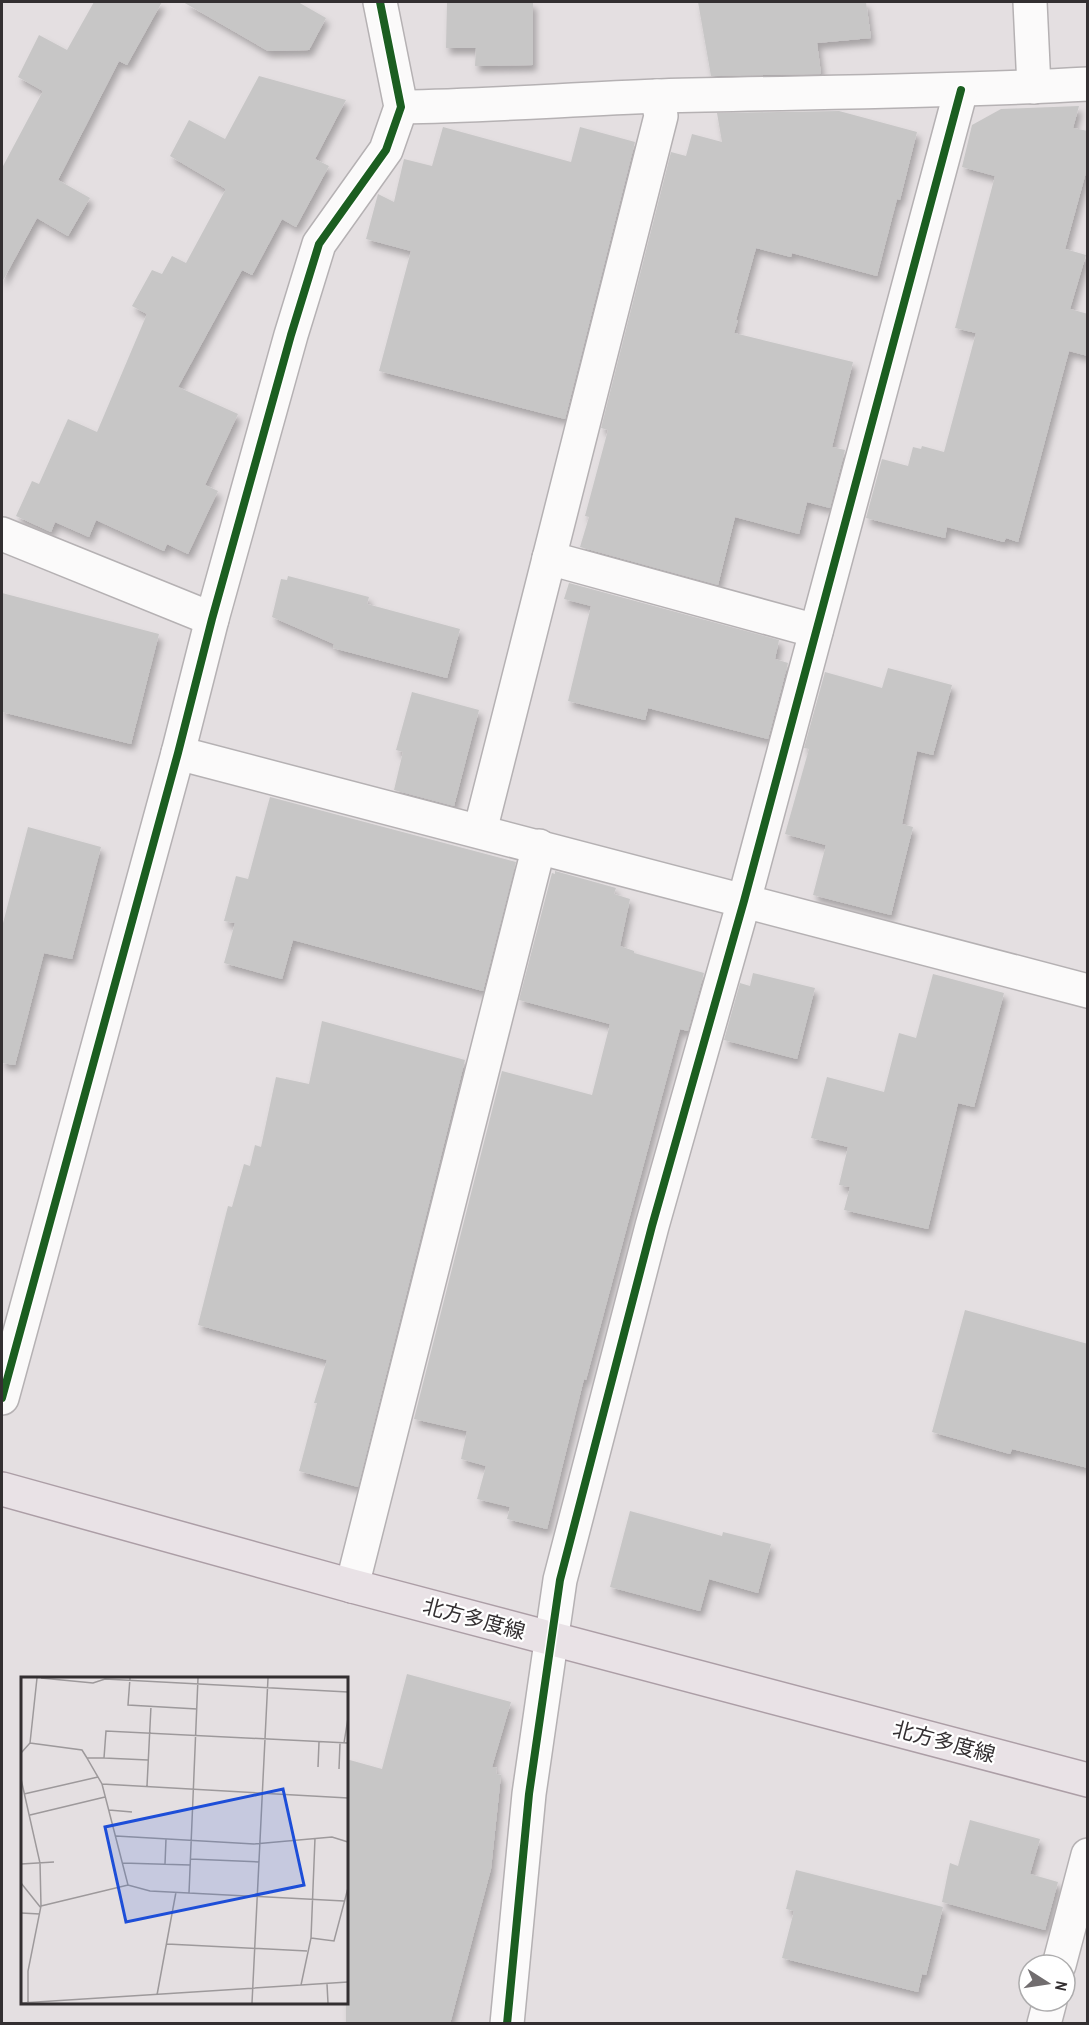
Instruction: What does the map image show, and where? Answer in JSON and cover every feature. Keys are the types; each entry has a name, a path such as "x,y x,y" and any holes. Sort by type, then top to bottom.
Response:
{"main road":[{"name":"北方多度線","path":"2,1489 352,1586 1088,1780"}],"street":[{"path":"2,1398 178,753 212,619 291,335 319,244 386,150 401,107 380,2"},
{"path":"1030,2 1034,87"},
{"path":"401,107 474,106 657,96 961,90 1088,84"},
{"path":"507,2024 529,1794 560,1580 652,1226 744,901 961,90"},
{"path":"480,831 661,116 657,96"},
{"path":"2,534 212,619"},
{"path":"549,558 816,631"},
{"path":"178,753 1088,991"},
{"path":"352,1586 539,846"},
{"path":"1062,1953 1088,1855"}],"building":[{"path":"94,2 162,2 127,65 119,61 58,180 90,198 68,236 37,218 2,282 2,168 43,91 18,77 39,35 67,50"},
{"path":"183,2 298,2 326,18 309,50 268,51"},
{"path":"447,2 533,2 533,65 475,66 476,48 446,48"},
{"path":"698,2 866,2 871,38 817,43 821,74 711,76"},
{"path":"259,76 346,100 315,159 329,166 296,227 282,219 252,275 242,270 178,387 238,414 205,485 218,491 188,554 167,544 164,551 96,520 89,537 55,522 51,532 16,516 32,481 39,484 68,419 97,432 147,314 132,306 152,270 162,274 172,256 186,263 226,189 170,156 189,120 225,139"},
{"path":"1079,106 1073,128 1088,131 1088,165 1065,249 1086,255 1070,309 1088,314 1088,356 1069,351 1018,542 1006,538 1004,542 947,527 945,538 866,518 882,459 908,466 913,447 921,449 922,446 944,452 976,333 955,328 995,176 962,167 972,125 1001,109"},
{"path":"839,111 917,132 900,200 897,199 877,276 792,253 791,257 756,248 734,333 853,362 832,447 845,450 830,508 807,502 799,534 735,517 718,585 580,547 589,517 585,516 608,430 601,428 671,152 686,156 692,134 722,142 717,113"},
{"path":"443,127 571,162 580,127 635,142 565,419 379,371 411,251 366,239 378,194 394,202 404,159 432,166"},
{"path":"288,576 369,597 367,604 460,629 447,678 333,648 334,644 272,617 281,579 287,580"},
{"path":"569,583 779,640 775,659 788,663 768,739 648,708 645,720 568,701 591,606 564,599"},
{"path":"2,593 159,634 131,744 2,712"},
{"path":"888,668 952,685 933,755 917,751 902,824 913,827 891,915 813,895 826,845 785,834 809,749 804,748 825,672 882,688"},
{"path":"412,692 479,710 454,806 394,790 403,752 396,750"},
{"path":"270,797 516,862 483,991 293,940 282,979 224,963 235,923 224,921 236,876 248,879"},
{"path":"28,827 101,847 72,959 44,953 15,1065 2,1063 2,927"},
{"path":"555,871 616,888 614,894 630,899 620,946 634,953 704,973 688,1031 680,1029 586,1380 584,1379 547,1529 507,1519 510,1507 477,1499 486,1466 461,1459 467,1431 414,1419 502,1071 592,1095 610,1024 519,1000 552,873 555,874"},
{"path":"753,973 815,988 797,1059 724,1040 740,983 750,986"},
{"path":"933,974 1004,993 974,1107 958,1103 928,1229 844,1210 850,1187 839,1185 848,1147 811,1138 827,1077 884,1092 899,1033 916,1038"},
{"path":"322,1021 465,1060 358,1487 299,1471 317,1403 314,1403 327,1360 198,1325 228,1206 232,1207 244,1164 250,1166 255,1145 261,1147 276,1077 309,1084"},
{"path":"965,1310 1088,1344 1088,1468 1012,1449 1010,1454 932,1432"},
{"path":"630,1511 722,1536 723,1532 771,1544 758,1593 709,1579 700,1611 610,1587"},
{"path":"407,1674 511,1702 492,1767 497,1768 496,1774 501,1775 491,1869 450,2024 346,2024 346,2004 348,2004 348,1760 382,1769"},
{"path":"970,1820 1040,1839 1030,1874 1058,1882 1045,1930 942,1902 950,1863 958,1866"},
{"path":"796,1870 943,1907 926,1975 922,1974 918,1992 782,1958 794,1911 786,1909"}],"cycle path":[{"path":"2,1398 178,753 212,619 291,335 319,244 386,150 401,107 380,2"},
{"path":"507,2024 529,1794 560,1580 652,1226 744,901 961,90"}]}
